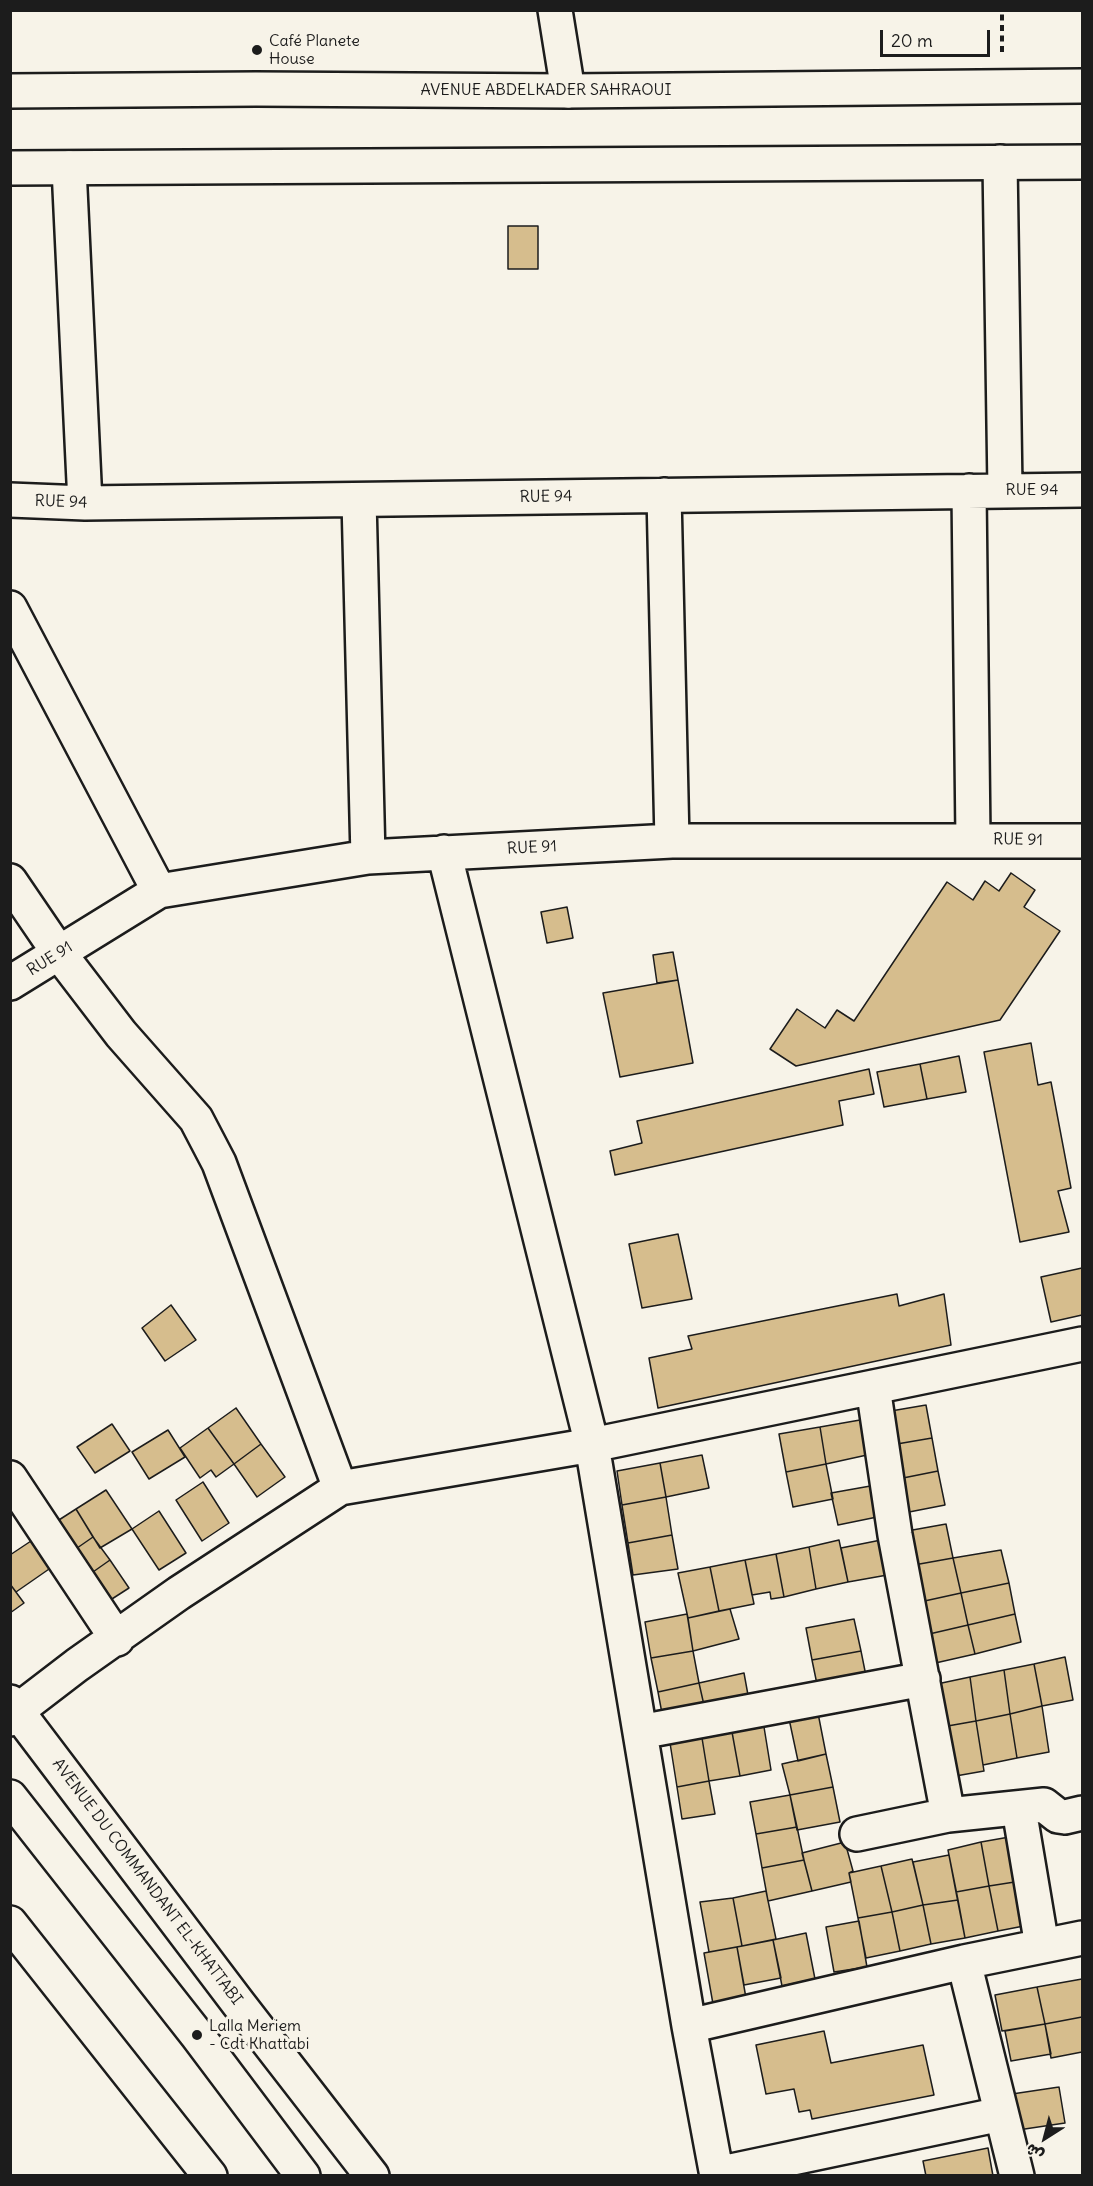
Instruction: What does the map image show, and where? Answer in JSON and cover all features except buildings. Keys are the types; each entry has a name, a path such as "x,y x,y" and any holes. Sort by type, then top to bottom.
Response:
{"street":[{"path":"555,10 568,91"},
{"name":"AVENUE ABDELKADER SAHRAOUI","path":"10,92 256,88 568,91 1083,86"},
{"path":"1000,162 1005,490"},
{"path":"10,168 1083,162"},
{"path":"69,168 85,503"},
{"name":"RUE 94","path":"10,500 85,503 1083,490"},
{"path":"969,491 973,839"},
{"path":"664,495 672,841"},
{"path":"359,500 368,857"},
{"path":"12,614 159,891"},
{"name":"RUE 91","path":"10,983 159,891 368,857 672,841 973,839 1083,841"},
{"path":"444,852 592,1445 689,2026 717,2175 1001,2114"},
{"path":"10,881 59,953 121,1034 196,1119 215,1154 340,1488"},
{"path":"13,1710 117,1639 179,1593 340,1488 592,1445 1083,1344"},
{"path":"873,1387 895,1535 948,1815"},
{"path":"10,1478 117,1639"},
{"path":"640,1732 923,1679"},
{"name":"AVENUE DU COMMANDANT EL-KHATTABI","path":"13,1710 372,2175"},
{"path":"857,1834 948,1815 1044,1805 1058,1816 1065,1817 1083,1813"},
{"path":"13,1806 197,2035 303,2175"},
{"path":"1018,1809 1042,1946"},
{"path":"10,1923 210,2175"},
{"path":"689,2026 964,1962 1083,1938"},
{"path":"964,1962 1017,2175"}],"place":[{"name":"Café Planete House","path":"257,50"},
{"name":"Lalla Meriem - Cdt Khattabi","path":"197,2035"}]}
